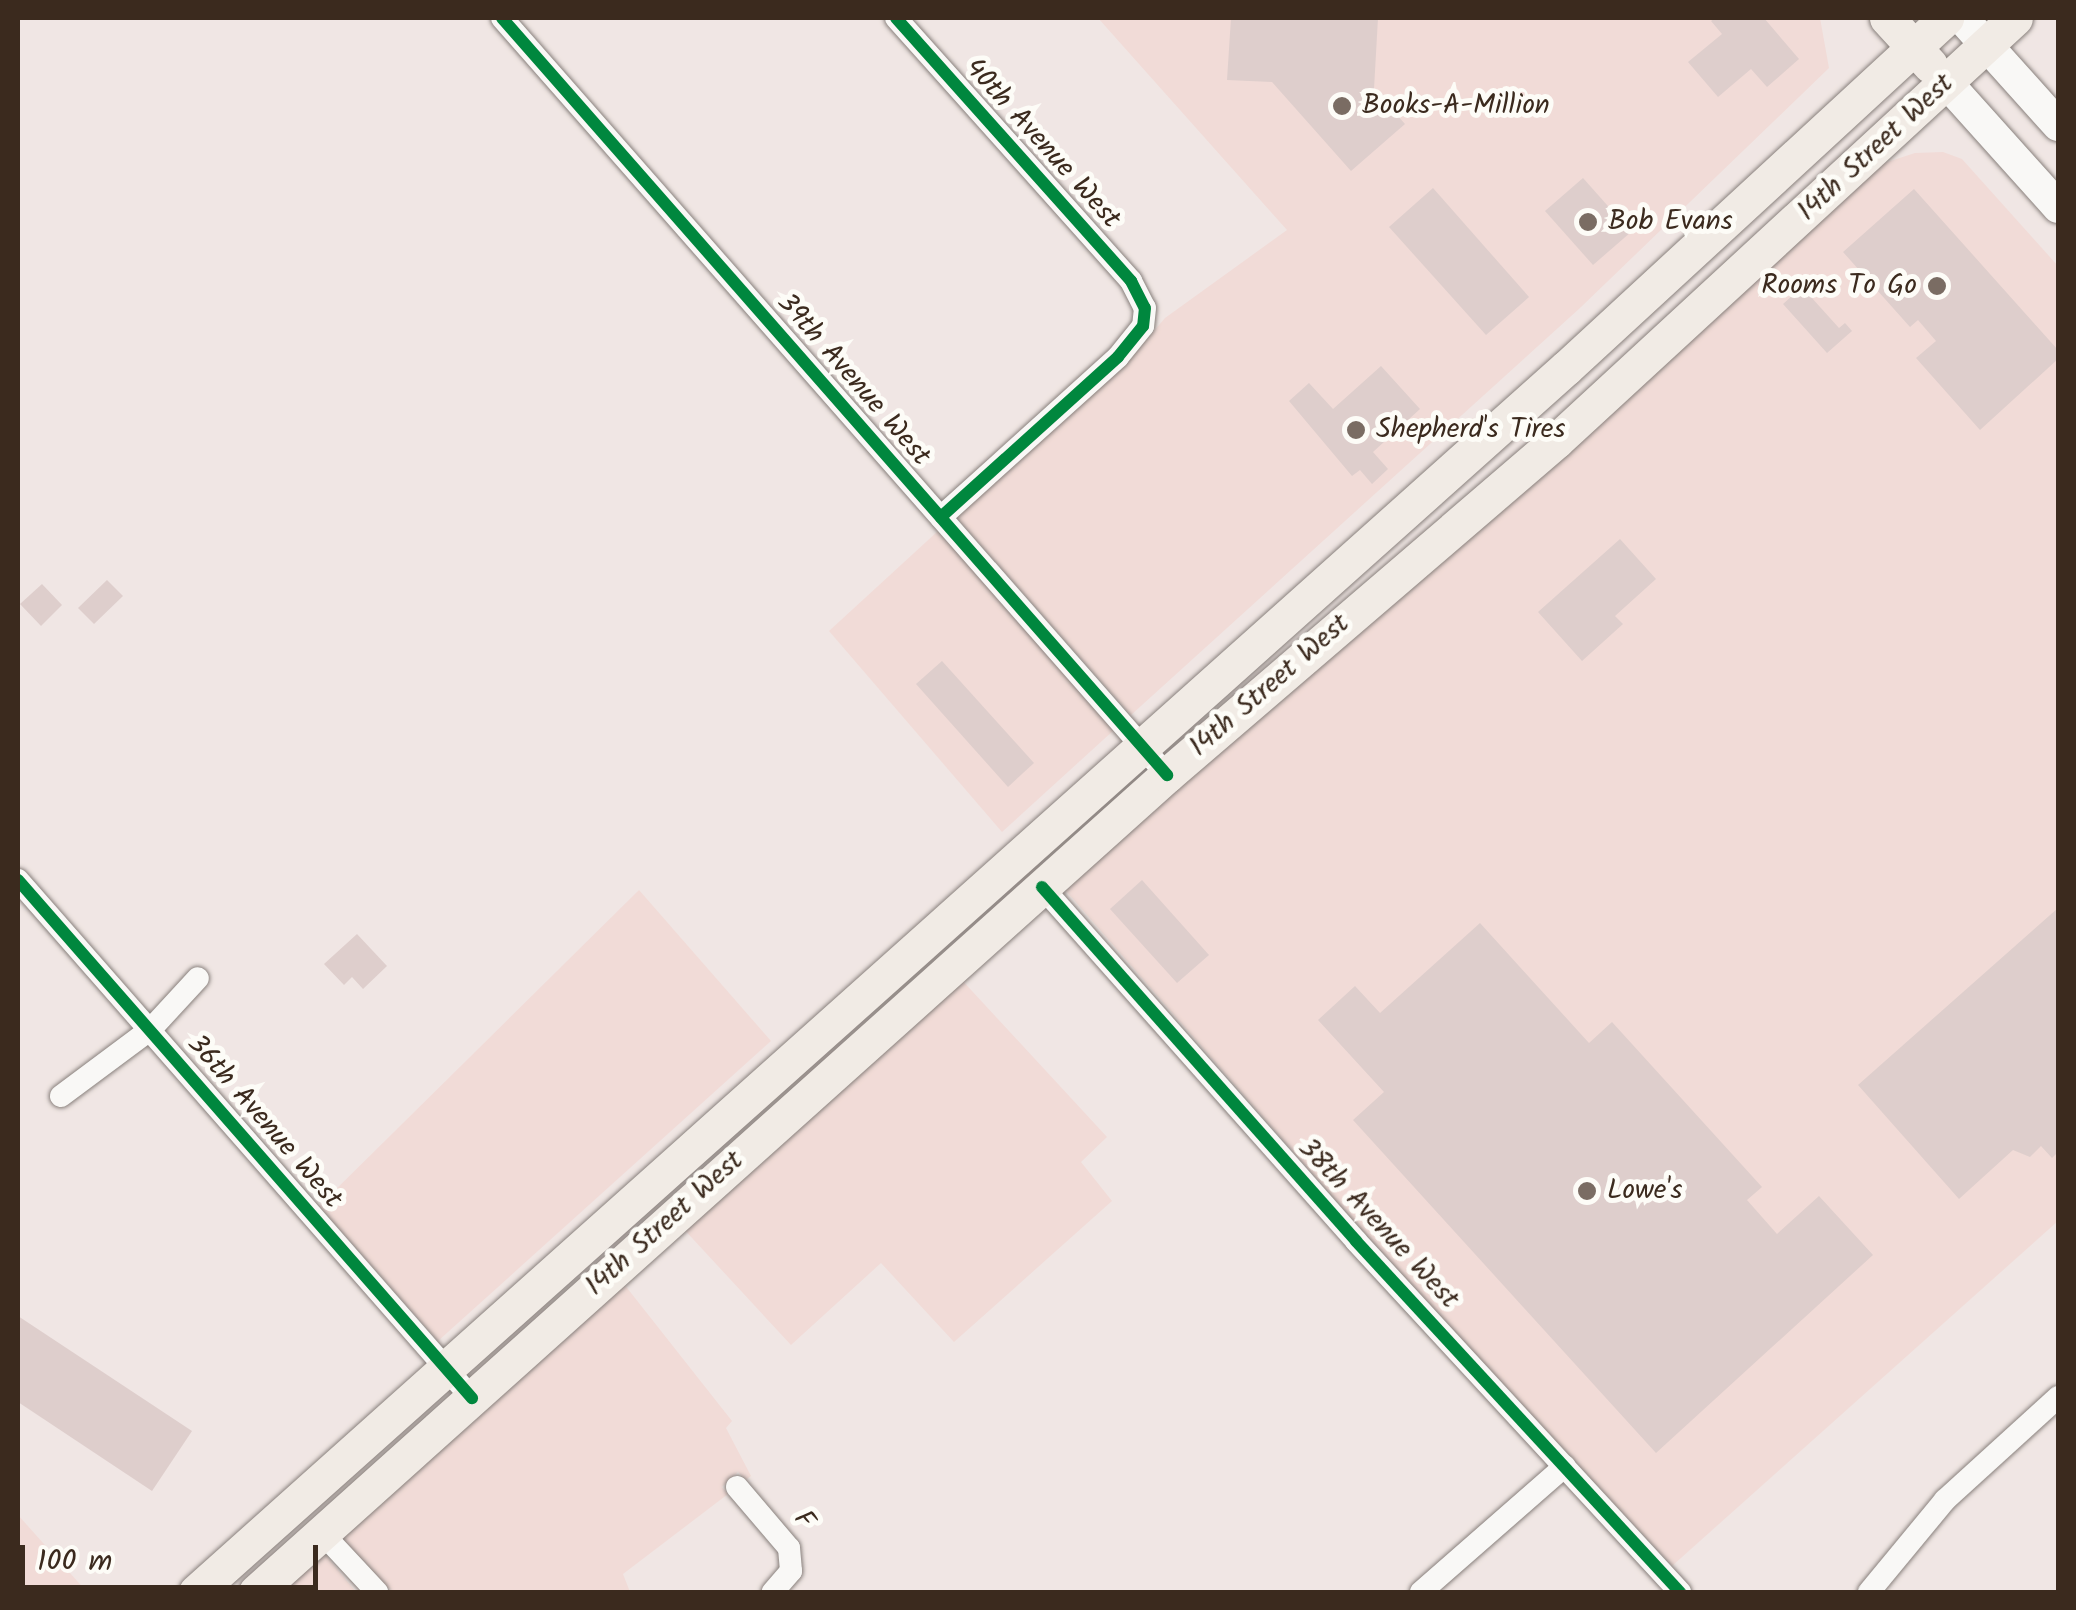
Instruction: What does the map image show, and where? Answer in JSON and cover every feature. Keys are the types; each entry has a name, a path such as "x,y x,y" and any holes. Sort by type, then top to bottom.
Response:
{"main road":[{"path":"1887,18 2058,207"},
{"name":"14th Street West","path":"196,1592 1599,336 1946,18"},
{"path":"1962,18 2058,125"},
{"name":"14th Street West","path":"256,1592 1167,775 1641,364 2015,18"},
{"path":"1475,509 1600,373 1603,358 1599,336"}],"street":[{"name":"39th Avenue West","path":"502,18 1167,775"},
{"name":"40th Avenue West","path":"896,18 1131,282 1145,308 1143,326 1118,357 941,517"},
{"name":"36th Avenue West","path":"18,880 472,1398"},
{"name":"38th Avenue West","path":"1042,886 1670,1589"},
{"path":"902,959 954,966"},
{"path":"61,1096 152,1029 198,978"},
{"path":"1869,1592 1945,1500 2058,1397"},
{"path":"1421,1592 1564,1466"},
{"name":"F","path":"737,1487 790,1548 791,1571 773,1592"},
{"path":"322,1533 371,1591"}],"shaded area":[{"path":"1098,18 1820,18 1829,68 1580,308 1131,715 956,517 1125,365 1165,318 1287,230"},
{"path":"1943,152 1962,159 2058,266 2058,1221 1672,1566 1364,1233 1060,884 1875,166 1915,153"},
{"path":"938,531 1114,730 1002,832 829,631"},
{"path":"639,890 771,1041 438,1341 319,1206"},
{"path":"960,978 1107,1137 1081,1162 1112,1201 954,1342 881,1263 791,1345 680,1225"},
{"path":"620,1279 732,1421 726,1428 751,1476 746,1480 738,1472 722,1487 728,1494 623,1574 630,1592 394,1592 374,1577 337,1533"},
{"path":"18,1515 87,1592 18,1592"},
{"path":"320,1548 356,1592 271,1592"}],"building":[{"name":"Books-A-Million","path":"1231,18 1378,18 1374,89 1405,124 1351,171 1272,82 1227,80"},
{"path":"1764,18 1799,59 1767,87 1751,69 1718,97 1688,62 1722,34 1711,21"},
{"name":"Bob Evans","path":"1583,178 1631,232 1593,265 1545,211"},
{"path":"1433,188 1529,297 1486,335 1389,227"},
{"name":"Rooms To Go","path":"1914,189 2058,350 2058,359 1980,430 1916,358 1936,341 1918,320 1910,327 1843,252"},
{"path":"1802,287 1839,328 1845,323 1852,331 1827,353 1783,304"},
{"name":"Shepherd's Tires","path":"1381,366 1420,409 1373,452 1388,469 1372,484 1360,470 1352,476 1289,401 1309,383 1333,409"},
{"path":"1620,539 1656,579 1615,616 1623,624 1582,661 1538,612"},
{"path":"107,580 123,596 94,624 78,608"},
{"path":"42,584 62,605 41,626 20,604"},
{"path":"942,661 1034,763 1008,787 916,684"},
{"path":"1142,880 1209,955 1177,983 1110,909"},
{"path":"2058,908 2058,1152 2052,1158 2041,1146 2030,1157 2013,1150 1959,1199 1858,1085"},
{"name":"Lowe's","path":"1480,923 1589,1043 1612,1022 1762,1187 1747,1200 1777,1234 1819,1196 1873,1255 1656,1453 1353,1120 1384,1092 1318,1020 1355,986 1380,1013"},
{"path":"357,934 387,966 363,989 352,977 344,985 324,964"},
{"path":"18,1316 192,1431 152,1491 18,1402"}],"cycle path":[{"path":"502,18 1167,775"},
{"path":"896,18 1131,281 1145,308 1143,326 1118,357 941,517"},
{"path":"18,880 472,1398"},
{"path":"1042,887 1356,1241 1680,1592"}],"place":[{"name":"Books-A-Million","path":"1342,106"},
{"name":"Bob Evans","path":"1588,222"},
{"name":"Rooms To Go","path":"1937,286"},
{"name":"Shepherd's Tires","path":"1356,430"},
{"name":"Lowe's","path":"1587,1191"}]}
